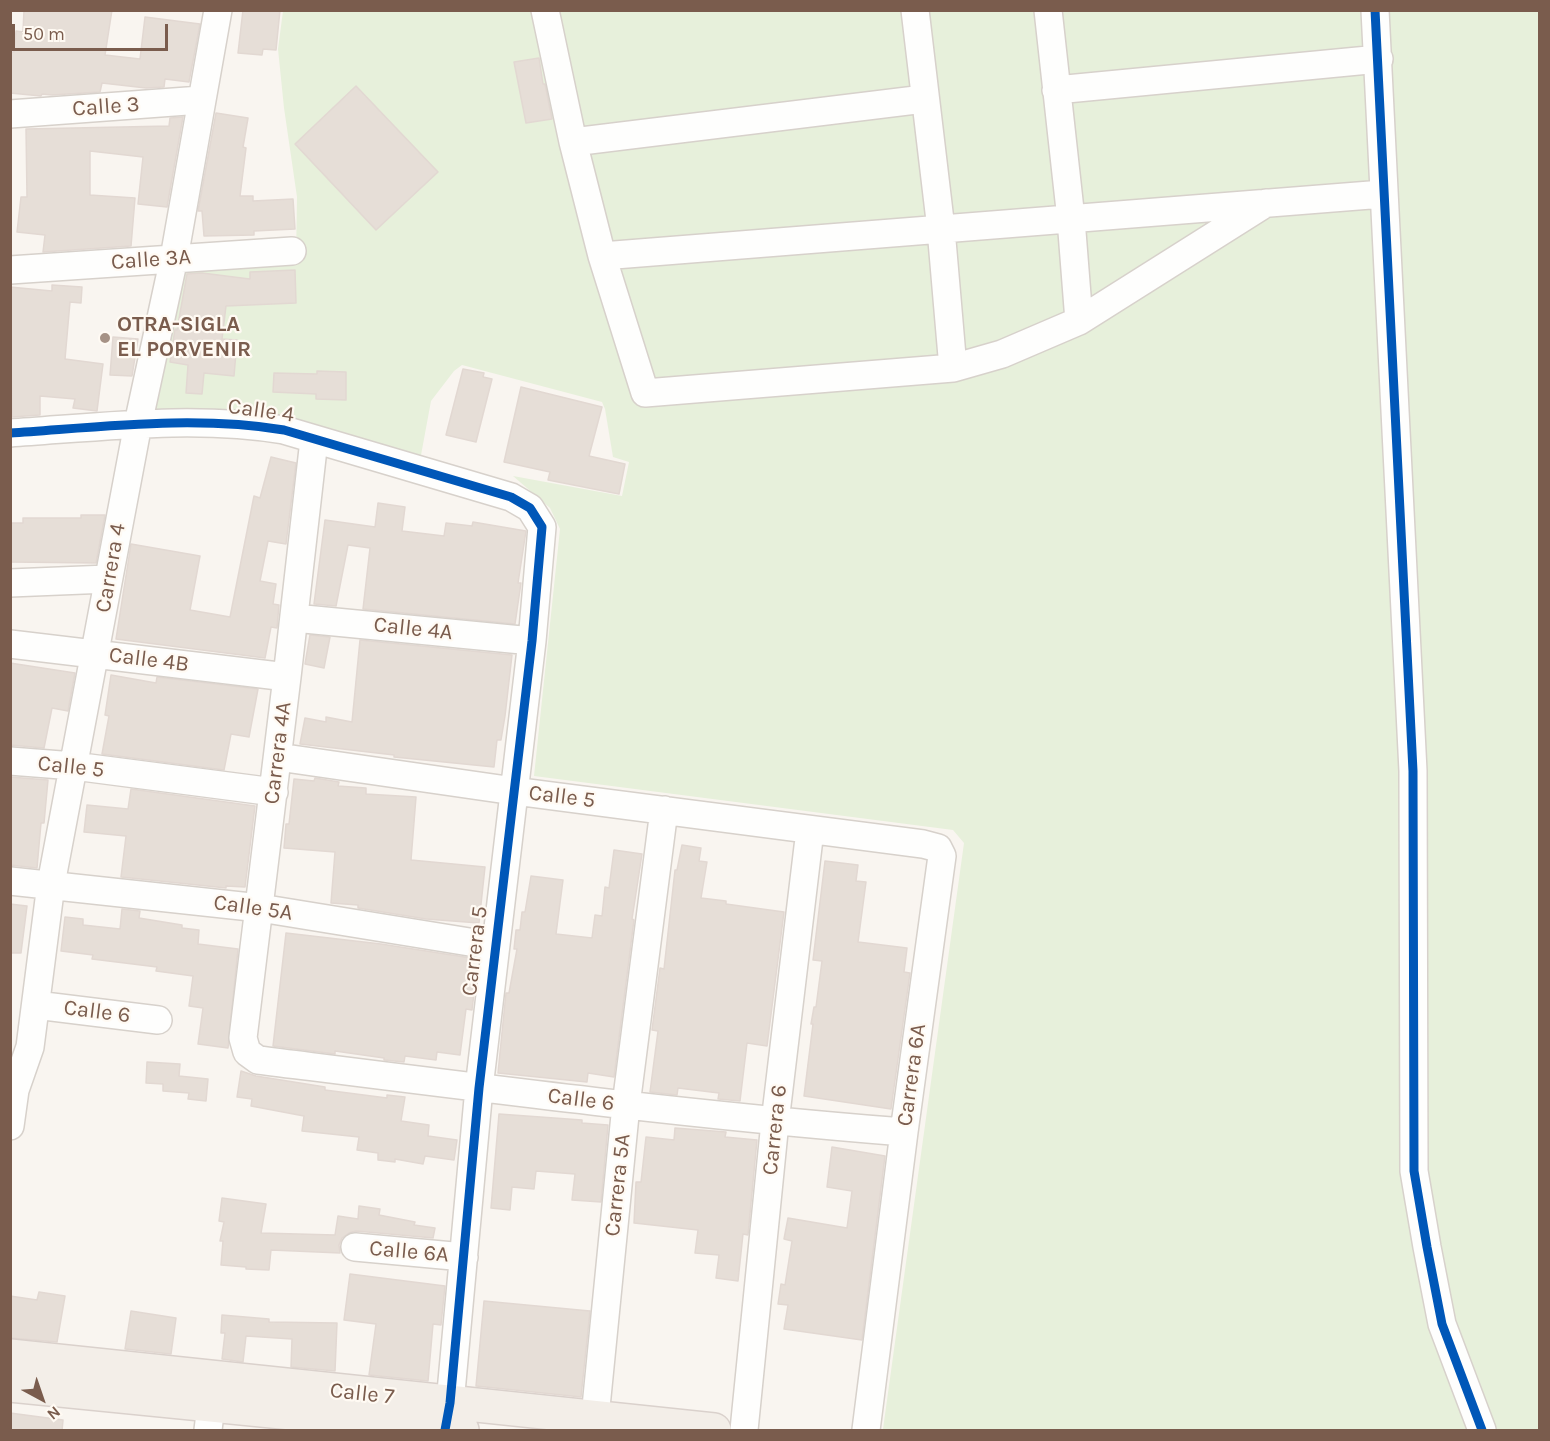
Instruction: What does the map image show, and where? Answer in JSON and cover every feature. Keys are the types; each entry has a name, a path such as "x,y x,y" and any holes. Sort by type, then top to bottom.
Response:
{"main road":[{"name":"Calle 7","path":"10,1356 451,1423"},
{"name":"Calle 7","path":"10,1385 210,1418 451,1423 595,1417 714,1431"}],"street":[{"name":"Carrera 4","path":"10,1126 13,1090 30,1047 51,884 138,424 174,258 218,10"},
{"path":"545,10 573,142 603,256 645,393 953,368 1002,354 1079,321 1266,203"},
{"path":"915,10 941,229 953,368"},
{"path":"1048,10 1071,219 1079,321"},
{"path":"1376,10 1383,194 1413,771 1414,1171 1426,1247 1442,1324 1482,1431"},
{"path":"1056,90 1379,59"},
{"path":"573,142 924,99"},
{"name":"Calle 3","path":"10,114 201,100"},
{"path":"603,256 1383,194"},
{"name":"Calle 3A","path":"10,270 292,251"},
{"name":"Calle 4","path":"10,433 138,424 249,424 284,430 511,496 531,508"},
{"name":"Carrera 4A","path":"258,1060 247,1052 243,1038 314,440"},
{"name":"Carrera 5","path":"451,1423 479,1088 494,946 532,641 542,527 531,508"},
{"path":"10,583 108,579"},
{"name":"Calle 4A","path":"294,618 532,641"},
{"name":"Calle 4B","path":"10,644 287,677"},
{"name":"Calle 5","path":"278,757 810,830"},
{"name":"Calle 5","path":"10,761 74,766 274,792"},
{"name":"Carrera 5A","path":"595,1417 626,1105 664,810"},
{"name":"Carrera 6","path":"744,1431 775,1122 810,830"},
{"name":"Carrera 6A","path":"810,830 923,844 938,848 942,856 866,1431"},
{"name":"Calle 5A","path":"10,881 260,908 494,946"},
{"name":"Calle 6","path":"36,1005 158,1020"},
{"name":"Calle 6","path":"258,1060 775,1122 904,1132"},
{"name":"Calle 6A","path":"355,1247 464,1257"}],"green space":[{"path":"283,11 1539,11 1539,1430 883,1429 964,843 953,830 534,776 560,529 550,508 513,476 622,496 629,462 613,457 602,402 462,365 454,371 431,401 419,466 296,424 278,415 256,411 153,414 180,268 296,260 297,197 278,49"}],"building":[{"path":"24,10 112,10 105,55 140,59 145,17 200,24 189,82 165,79 164,87 146,88 102,83 100,92 42,94 41,96 10,93 10,52 14,52 16,31 23,32"},
{"path":"243,10 280,10 276,50 263,49 262,55 238,53"},
{"path":"539,58 552,119 526,123 514,62"},
{"path":"356,86 438,172 376,230 295,144"},
{"path":"216,113 248,118 243,147 246,148 240,196 253,196 253,201 293,199 295,229 254,231 254,235 204,236 202,211 198,211"},
{"path":"183,117 167,207 138,204 143,157 90,151 90,195 135,198 131,246 43,252 45,235 17,232 21,197 27,197 26,129 169,126 170,118"},
{"path":"295,270 296,303 226,306 222,339 237,340 234,376 204,373 202,394 186,393 188,365 170,362 187,274 202,273 250,279 250,272"},
{"path":"52,285 82,287 81,303 70,302 65,359 103,364 97,411 73,408 75,399 40,396 40,415 12,417 10,287 52,291"},
{"path":"113,337 138,339 132,376 110,375"},
{"path":"463,369 484,373 483,377 492,379 476,442 446,435"},
{"path":"317,371 346,372 346,400 316,399 316,394 273,392 274,373 317,374"},
{"path":"521,387 602,407 589,456 625,464 619,494 548,480 550,472 504,462"},
{"path":"271,457 296,463 286,544 268,541 260,581 276,584 273,604 279,605 277,628 271,627 265,658 116,639 131,544 200,556 190,610 230,617 254,496 260,498"},
{"path":"378,503 405,507 402,531 444,536 446,523 472,526 473,522 526,531 518,583 521,583 515,624 363,609 370,548 348,545 336,606 314,604 325,520 375,527"},
{"path":"81,515 105,515 96,563 10,562 10,523 23,523 23,518 81,518"},
{"path":"310,635 330,637 324,668 305,664"},
{"path":"360,640 512,655 505,716 501,740 497,740 494,767 394,757 394,755 300,744 305,718 326,722 326,717 352,722"},
{"path":"10,663 75,673 68,711 52,708 44,748 10,745"},
{"path":"111,675 156,683 157,677 258,689 249,737 231,734 224,770 102,754 109,716 105,715"},
{"path":"10,777 48,780 37,868 10,865"},
{"path":"315,778 339,782 338,786 366,788 366,794 416,797 411,860 485,867 479,923 426,919 358,908 358,905 331,903 335,852 284,848 294,779 314,781"},
{"path":"131,789 255,806 245,887 226,886 226,888 121,877 126,836 84,832 87,805 128,809"},
{"path":"682,845 701,848 699,861 707,862 701,898 784,912 767,1046 747,1043 740,1101 718,1099 719,1093 678,1088 677,1095 650,1092 658,1031 652,1030 660,968 664,969 675,870 677,870"},
{"path":"614,850 642,854 632,919 634,920 614,1077 588,1073 587,1082 498,1073 506,993 509,993 517,949 514,949 516,930 520,930 522,912 525,912 531,876 563,880 556,934 592,938 595,915 602,916 605,887 609,888"},
{"path":"825,861 858,865 856,881 866,882 858,942 907,948 904,972 910,973 891,1109 804,1096 813,1024 811,1024 814,1007 816,1007 822,961 813,960"},
{"path":"10,904 27,906 21,953 10,953"},
{"path":"122,909 140,911 139,918 199,930 198,944 238,949 228,1048 198,1044 203,1008 189,1006 193,976 156,971 157,967 92,959 93,955 61,951 65,917 83,919 83,925 120,929"},
{"path":"286,933 381,944 471,958 467,984 475,985 472,1010 466,1009 460,1055 437,1052 436,1060 405,1056 404,1062 335,1051 335,1054 273,1046"},
{"path":"147,1062 180,1064 179,1076 208,1079 206,1101 188,1099 189,1093 163,1091 163,1084 146,1083"},
{"path":"241,1071 256,1076 325,1087 325,1090 387,1098 387,1095 405,1097 401,1121 429,1125 428,1136 457,1140 454,1160 425,1156 423,1164 395,1159 395,1162 378,1160 378,1153 357,1150 359,1137 302,1131 304,1116 251,1106 252,1099 237,1097"},
{"path":"499,1114 582,1120 582,1123 608,1125 601,1202 572,1200 575,1174 536,1171 534,1189 512,1187 510,1210 491,1208"},
{"path":"675,1128 726,1132 725,1137 757,1140 748,1235 743,1234 738,1281 716,1278 719,1255 695,1253 698,1230 634,1223 636,1182 641,1182 646,1137 674,1140"},
{"path":"832,1147 885,1156 862,1340 784,1329 788,1305 778,1304 781,1284 785,1285 792,1241 784,1239 788,1218 847,1228 852,1191 827,1187"},
{"path":"222,1198 266,1204 261,1233 335,1235 338,1216 358,1219 359,1206 380,1209 379,1215 415,1222 414,1225 435,1228 433,1238 356,1231 342,1238 339,1245 340,1253 271,1250 269,1270 246,1269 246,1267 221,1265 223,1241 220,1241 224,1222 219,1221"},
{"path":"350,1274 445,1286 441,1325 433,1324 428,1381 369,1375 376,1324 344,1320"},
{"path":"39,1292 65,1296 57,1342 10,1338 10,1296 37,1300"},
{"path":"484,1301 590,1311 581,1397 476,1386"},
{"path":"131,1311 176,1318 171,1354 125,1349"},
{"path":"222,1315 269,1319 269,1322 337,1323 335,1371 291,1367 292,1339 246,1336 243,1362 222,1359 225,1333 221,1333"},
{"path":"10,1413 63,1420 62,1431 10,1431"}],"cycle path":[{"path":"1375,10 1413,771 1414,1171 1442,1324 1482,1430"},
{"path":"10,433 113,425 182,423 216,423 284,430 511,497 530,508 542,527 532,641 479,1088 450,1403 445,1430"}],"place":[{"name":"OTRA-SIGLA EL PORVENIR","path":"105,338"}]}
